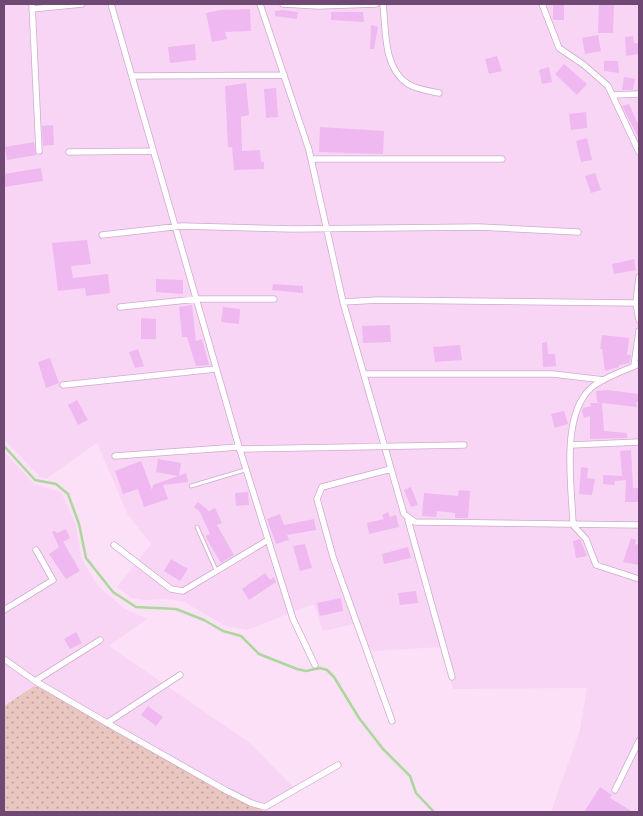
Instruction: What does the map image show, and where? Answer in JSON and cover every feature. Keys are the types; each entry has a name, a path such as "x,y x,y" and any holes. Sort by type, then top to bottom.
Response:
{"street":[{"path":"39,151 32,7 82,4"},
{"path":"111,4 239,447 293,620 315,665"},
{"path":"260,4 311,159 343,302 404,514 408,520 452,677"},
{"path":"283,4 349,6 376,4"},
{"path":"383,4 389,56 394,71 409,85 439,93"},
{"path":"542,4 559,48 596,75 613,94 639,152"},
{"path":"133,76 284,75"},
{"path":"613,94 639,94"},
{"path":"69,152 153,151"},
{"path":"311,159 502,159"},
{"path":"102,235 175,226 327,229 479,227 578,232"},
{"path":"639,277 636,303 639,320"},
{"path":"120,307 197,299 274,299"},
{"path":"343,302 378,300 636,303"},
{"path":"639,331 637,365 604,380 592,388 585,396 574,418 571,446 572,525 586,539 596,565 639,579"},
{"path":"63,385 216,369"},
{"path":"364,374 553,374 604,380"},
{"path":"571,446 639,442"},
{"path":"115,456 239,447 244,449 464,445"},
{"path":"391,469 322,487 317,499 333,557 392,721"},
{"path":"408,520 415,522 572,525 639,524"},
{"path":"114,545 175,590 183,591 268,540"},
{"path":"4,610 53,580 36,550"},
{"path":"36,681 100,640"},
{"path":"4,659 36,681 107,723 251,803 265,807 338,765"},
{"path":"107,723 116,715 180,675"},
{"path":"615,790 639,741"}],"lane":[{"path":"191,486 246,469"},
{"path":"197,527 217,571"}],"shaded area":[{"path":"4,4 639,4 639,812 551,812 580,730 587,688 453,689 441,647 372,651 354,624 323,631 314,604 247,630 226,626 184,602 170,599 143,600 131,598 117,587 151,544 128,515 97,443 46,479 40,477 4,439"},
{"path":"4,452 34,484 61,492 76,525 82,560 99,587 124,608 147,619 109,646 250,743 297,791 265,812 34,686 4,706"},
{"path":"34,686 265,812 4,812 4,706"}],"building":[{"path":"553,4 564,4 564,20 553,20"},
{"path":"599,4 614,4 613,33 598,33"},
{"path":"250,9 251,31 225,32 227,39 212,42 206,13 220,10"},
{"path":"275,11 298,12 297,19 275,16"},
{"path":"331,12 363,12 364,22 331,20"},
{"path":"371,25 378,27 374,49 370,49"},
{"path":"598,35 601,51 585,54 582,38"},
{"path":"633,36 634,43 639,43 639,54 626,56 625,37"},
{"path":"195,44 196,60 170,63 168,47"},
{"path":"497,56 502,71 489,74 485,59"},
{"path":"604,61 618,61 619,73 604,71"},
{"path":"564,64 587,84 577,95 555,74"},
{"path":"549,67 552,82 542,84 539,70"},
{"path":"624,77 635,79 633,90 622,90"},
{"path":"246,83 249,115 241,117 242,151 260,150 264,169 234,170 232,147 228,147 225,86"},
{"path":"276,88 278,117 266,118 264,89"},
{"path":"629,104 639,126 639,139 622,106"},
{"path":"586,112 587,128 571,130 569,114"},
{"path":"53,125 54,145 43,146 42,126"},
{"path":"320,127 384,131 383,154 319,152"},
{"path":"587,138 592,160 581,162 576,141"},
{"path":"34,142 36,155 7,160 5,147"},
{"path":"41,168 43,181 4,187 4,174"},
{"path":"595,173 601,190 591,193 585,176"},
{"path":"87,240 91,264 71,266 73,278 108,274 110,293 86,296 85,288 58,291 52,243"},
{"path":"634,259 636,270 614,274 612,264"},
{"path":"156,279 183,280 183,294 156,292"},
{"path":"273,284 303,286 303,293 272,290"},
{"path":"192,305 196,341 202,339 209,365 196,366 187,337 182,337 179,307"},
{"path":"223,307 240,309 239,324 221,322"},
{"path":"141,318 156,319 156,339 141,339"},
{"path":"390,325 391,342 363,343 362,326"},
{"path":"602,335 629,338 627,355 631,355 630,363 605,371 602,349 600,349"},
{"path":"547,342 548,354 555,354 556,366 543,367 542,343"},
{"path":"460,345 462,360 435,362 433,347"},
{"path":"138,349 144,366 135,368 129,352"},
{"path":"50,358 59,383 46,388 38,362"},
{"path":"607,390 639,394 639,402 636,402 637,407 602,403 604,431 627,433 627,438 590,439 590,416 584,418 583,408 591,406 590,403 600,403 597,402 596,391"},
{"path":"77,400 88,420 78,425 68,405"},
{"path":"564,411 568,424 555,428 551,414"},
{"path":"631,450 633,488 639,488 639,502 625,502 626,480 615,481 614,485 603,484 603,475 622,476 620,451"},
{"path":"158,459 181,463 179,476 186,473 188,482 163,485 168,499 144,507 138,489 123,494 115,471 141,461 152,490 153,485 178,476 156,472"},
{"path":"581,467 588,468 587,478 595,479 592,495 579,494"},
{"path":"411,487 418,505 411,507 404,490"},
{"path":"459,490 470,491 468,518 455,518 455,513 437,511 436,517 422,516 424,493 458,496"},
{"path":"248,492 249,505 236,506 235,493"},
{"path":"198,502 209,511 215,508 222,523 217,525 234,555 221,563 205,536 210,534 200,512 194,507"},
{"path":"388,512 390,517 396,515 399,527 369,534 367,523 384,519 382,515"},
{"path":"280,514 284,525 314,519 316,530 287,535 289,540 276,544 267,519"},
{"path":"66,529 70,538 63,542 80,571 66,579 49,554 59,547 52,532 55,531 57,533"},
{"path":"631,538 636,540 635,544 639,545 639,565 623,562"},
{"path":"580,539 587,556 576,558 573,541"},
{"path":"305,544 312,568 300,571 293,546"},
{"path":"408,547 411,558 384,564 382,554"},
{"path":"171,559 188,569 180,581 164,571"},
{"path":"265,573 270,580 274,577 276,582 249,600 242,589"},
{"path":"416,591 418,603 400,605 398,593"},
{"path":"341,598 343,611 320,616 317,603"},
{"path":"76,632 82,643 70,649 64,639"},
{"path":"148,706 163,717 156,726 141,715"},
{"path":"600,787 612,795 610,798 633,812 584,812"}],"waterway":[{"path":"4,446 35,480 56,484 68,494 79,524 86,558 113,592 136,607 176,609 204,620 223,631 241,636 259,654 297,669 306,671 320,668 327,670 334,677 359,718 383,749 410,776 416,793 434,812"}]}
